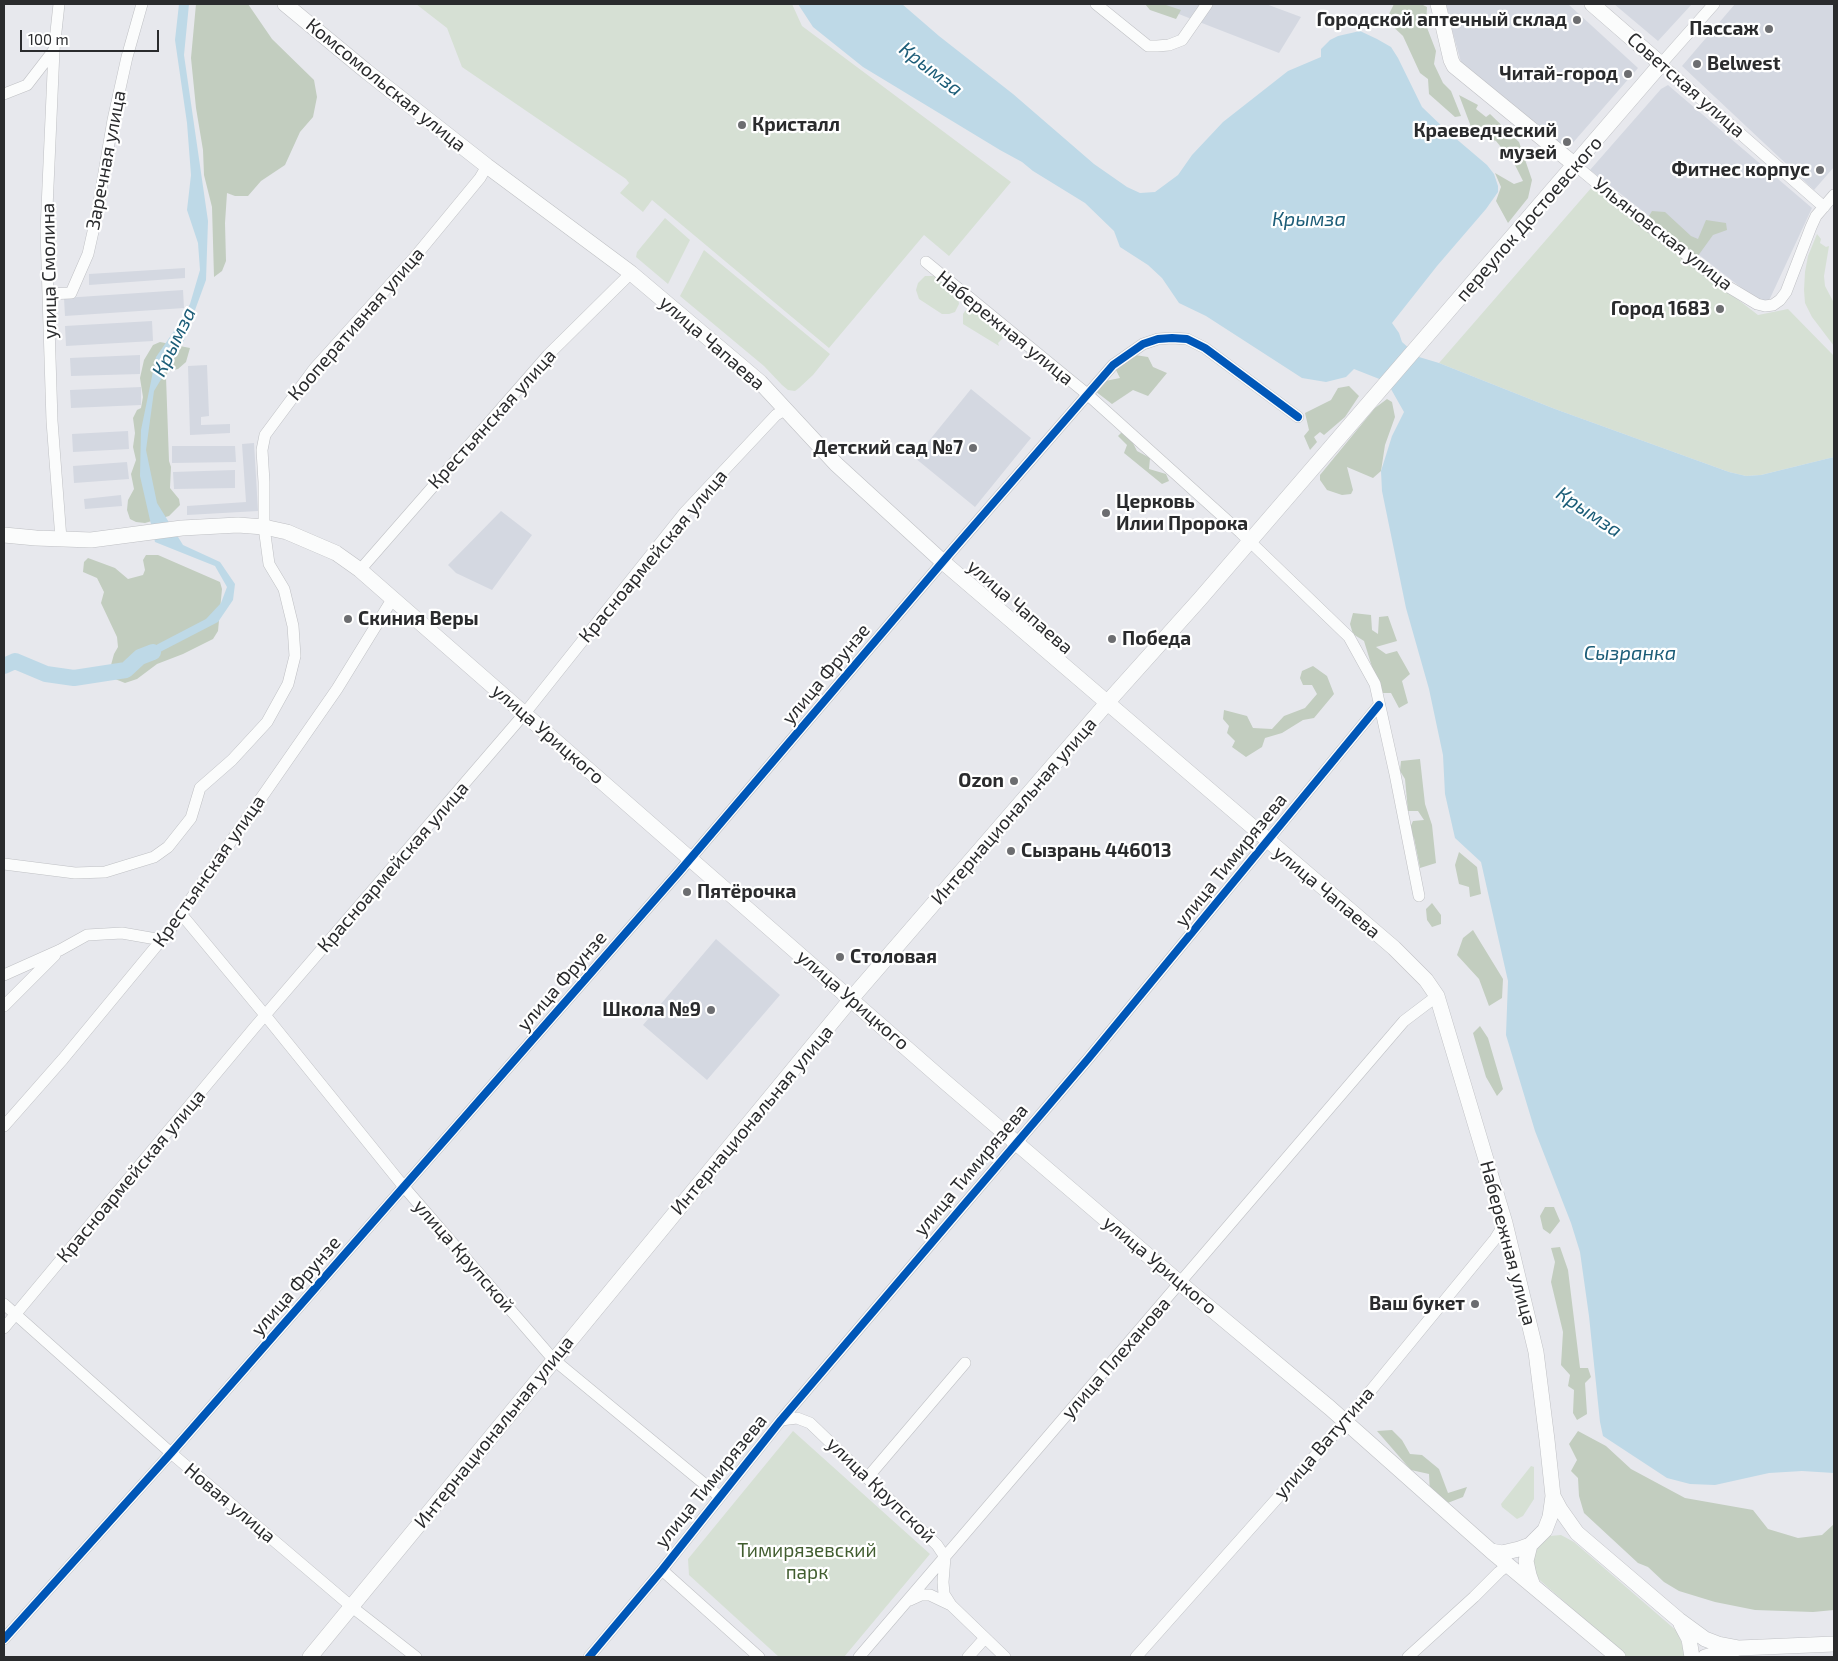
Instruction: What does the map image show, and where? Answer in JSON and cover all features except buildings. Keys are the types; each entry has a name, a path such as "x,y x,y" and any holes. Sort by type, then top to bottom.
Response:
{"main road":[{"name":"Комсомольская улица","path":"285,4 366,71 487,166"},
{"name":"Ульяновская улица","path":"1438,4 1454,66 1575,165"},
{"name":"Советская улица","path":"1592,4 1661,64"},
{"name":"переулок Достоевского","path":"1382,388 1661,64"},
{"name":"улица Чапаева","path":"487,166 631,273 760,382 836,464 943,562 1409,962 1426,980 1437,996"},
{"name":"Интернациональная улица","path":"310,1657 553,1359 851,999 1382,388"},
{"name":"улица Урицкого","path":"4,535 91,540 182,528 238,525 264,527 287,532 336,553 360,570 393,598 690,860 1016,1143 1180,1284 1307,1388 1533,1586"},
{"name":"Набережная улица","path":"1437,996 1506,1223 1536,1352 1554,1496"},
{"path":"1491,1551 1511,1552 1530,1545 1546,1530 1554,1496"},
{"path":"1554,1496 1560,1509 1577,1533 1679,1620 1705,1639 1718,1644 1739,1648"},
{"path":"1546,1530 1563,1530 1577,1533"},
{"path":"1530,1545 1526,1561 1533,1586 1618,1657"},
{"path":"1679,1620 1689,1639 1692,1657"},
{"path":"1705,1657 1739,1648 1834,1644"}],"street":[{"name":"улица Смолина","path":"59,4 54,50 46,231 54,459 61,539"},
{"name":"Заречная улица","path":"48,294 71,293 88,254 97,214 113,120 127,57 142,4"},
{"path":"1096,4 1148,46 1169,45 1182,40 1207,4"},
{"name":"переулок Достоевского","path":"1661,64 1714,4"},
{"path":"4,94 27,85 54,50"},
{"name":"Советская улица","path":"1661,64 1824,207"},
{"name":"Ульяновская улица","path":"1575,165 1636,216 1727,286 1757,304 1765,306 1773,305 1786,292 1811,227 1816,216 1824,207"},
{"name":"Кооперативная улица","path":"4,864 75,873 106,872 154,857 168,847 191,818 200,788 232,760 267,722 288,684 295,656 293,626 284,589 269,564 264,527 262,450 265,434 314,369 414,258 480,178 487,166"},
{"path":"1824,207 1834,195"},
{"name":"Набережная улица","path":"926,262 1087,394 1250,542 1349,637 1375,684 1419,896"},
{"name":"Крестьянская улица","path":"360,570 548,355 631,273"},
{"name":"улица Фрунзе","path":"4,1639 171,1453 690,860 1113,365 1143,344 1158,339 1187,339 1205,348 1298,417"},
{"name":"Красноармейская улица","path":"4,1328 265,1015 525,713 685,512 776,415 786,409"},
{"name":"Крестьянская улица","path":"4,1126 63,1059 182,915 186,906 337,689 393,598"},
{"name":"улица Тимирязева","path":"589,1657 662,1570 781,1420 1210,912 1379,705"},
{"name":"улица Крупской","path":"182,915 404,1187 553,1359 719,1496"},
{"path":"4,975 60,950 87,935 122,933 162,940"},
{"path":"4,1006 60,950"},
{"name":"улица Плеханова","path":"859,1657 1404,1021 1437,996"},
{"name":"улица Ватутина","path":"1136,1657 1345,1422 1495,1239 1506,1223"},
{"name":"Новая улица","path":"4,1304 171,1453 352,1607 416,1657"},
{"path":"868,1478 965,1363"},
{"name":"улица Крупской","path":"781,1420 797,1418 810,1423 937,1545 945,1557 944,1594 951,1605 1005,1657"},
{"path":"1408,1657 1474,1597 1498,1572 1508,1565"},
{"path":"662,1570 759,1657"},
{"path":"906,1602 921,1595 930,1595 951,1605"},
{"path":"968,1657 985,1638"}],"shaded area":[{"path":"1153,4 1266,4 1301,17 1279,53"},
{"path":"1445,4 1568,4 1638,68 1564,153 1462,66"},
{"path":"1614,4 1692,4 1658,41"},
{"path":"1735,4 1834,4 1834,167 1814,190 1682,66"},
{"path":"1668,85 1812,208 1766,307 1590,170 1661,89"},
{"path":"185,268 185,278 89,285 89,274"},
{"path":"183,290 184,308 65,316 64,298"},
{"path":"152,321 153,341 66,346 65,326"},
{"path":"140,355 140,374 71,376 70,358"},
{"path":"207,365 209,416 201,417 201,425 230,424 230,433 190,435 188,366"},
{"path":"141,387 141,405 71,408 70,390"},
{"name":"Детский сад №7","path":"971,389 1031,438 975,507 915,458"},
{"path":"128,431 129,449 73,452 72,434"},
{"path":"254,443 258,511 187,515 187,506 246,502 242,444"},
{"path":"172,446 235,446 236,462 172,463"},
{"path":"127,462 129,479 74,483 73,466"},
{"path":"235,470 235,488 174,489 173,472"},
{"path":"121,495 122,506 85,509 84,499"},
{"path":"501,511 532,535 492,590 456,573 448,565"},
{"name":"Школа №9","path":"716,939 780,995 707,1080 643,1025"}],"green space":[{"path":"196,4 248,4 272,39 314,80 317,97 313,117 300,132 285,165 261,181 248,196 235,196 227,193 225,223 226,261 222,271 214,277 212,207 204,175 203,150 196,108 191,58"},
{"name":"Кристалл","path":"416,4 792,4 802,26 1011,182 949,256 924,235 829,348 652,200 643,212 620,193 629,183 626,179 462,67 447,28"},
{"path":"1145,4 1163,4 1181,10 1176,19 1150,10"},
{"path":"1394,4 1421,4 1427,7 1426,25 1436,51 1434,64 1443,83 1451,91 1461,116 1455,117 1429,94 1428,79 1420,73 1403,36 1386,20"},
{"path":"1459,95 1478,105 1476,109 1486,117 1490,114 1519,142 1532,180 1528,198 1508,223 1496,201 1501,187 1495,173 1514,184 1523,181 1514,163 1496,141 1473,132"},
{"path":"1592,187 1758,315 1788,309 1834,356 1834,457 1761,475 1746,476 1729,472 1555,409 1439,363"},
{"path":"1652,211 1665,212 1691,236 1698,239 1706,220 1726,223 1727,230 1713,235 1695,260 1652,224 1649,216"},
{"path":"665,218 690,240 668,284 636,257 637,252"},
{"path":"1817,234 1821,239 1820,243 1826,247 1829,246 1824,276 1825,286 1834,303 1834,346 1812,317 1805,303 1805,272 1808,256"},
{"path":"704,250 830,354 813,375 795,391 788,390 764,366 680,296"},
{"path":"925,276 936,276 955,292 959,304 955,312 942,314 919,299 916,290 918,283"},
{"path":"971,309 978,311 1006,334 1005,338 998,343 999,346 963,324 963,314"},
{"path":"160,342 190,348 186,362 178,369 168,371 166,377 169,461 171,467 170,488 179,499 180,505 169,516 145,523 130,519 127,510 128,500 134,489 131,474 136,460 133,447 135,433 133,418 137,410 141,408 143,397 140,378 144,360 153,345"},
{"path":"1135,355 1148,357 1153,367 1167,373 1148,396 1133,390 1112,404 1095,391 1105,381 1120,378 1115,368"},
{"path":"1349,386 1359,396 1345,417 1324,435 1320,432 1314,437 1317,442 1310,450 1304,436 1309,430 1305,413 1331,400 1338,388"},
{"path":"1387,399 1392,402 1395,417 1385,445 1381,471 1373,478 1347,467 1353,490 1351,494 1342,495 1327,490 1320,480 1320,475 1375,408"},
{"path":"1122,432 1132,441 1137,451 1150,458 1149,469 1166,474 1169,481 1162,484 1124,453 1127,445 1118,436"},
{"path":"146,555 158,555 220,582 222,589 218,631 213,639 157,664 137,679 125,683 115,679 111,665 118,647 117,637 101,603 104,592 97,578 83,572 84,562 88,558 115,568 128,579 143,575 145,570 143,560"},
{"path":"1353,613 1371,615 1372,630 1378,634 1379,617 1388,616 1397,641 1376,647 1386,654 1397,651 1410,674 1402,681 1408,703 1399,708 1391,693 1380,693 1364,641 1353,634 1350,624"},
{"path":"1313,666 1327,676 1334,694 1314,718 1303,720 1282,733 1265,738 1262,747 1246,757 1232,747 1235,741 1227,733 1229,726 1223,719 1224,710 1247,716 1253,728 1272,729 1284,716 1305,708 1317,694 1312,685 1303,685 1300,678 1302,671"},
{"path":"1420,759 1425,804 1432,825 1436,863 1420,868 1414,838 1409,830 1413,821 1424,820 1418,811 1408,811 1405,779 1400,771 1401,761"},
{"path":"1459,852 1477,867 1481,894 1470,897 1469,887 1459,884 1455,865"},
{"path":"1432,903 1441,915 1441,924 1432,927 1427,920 1426,909"},
{"path":"1473,930 1503,979 1502,998 1489,1006 1479,979 1457,955 1463,938"},
{"path":"1480,1026 1488,1038 1503,1089 1497,1096 1486,1077 1473,1033"},
{"path":"1545,1207 1554,1207 1560,1221 1550,1234 1543,1229 1540,1216"},
{"path":"1560,1247 1568,1270 1580,1368 1588,1368 1591,1377 1585,1383 1587,1414 1577,1420 1573,1413 1574,1390 1568,1386 1570,1375 1561,1365 1563,1332 1551,1282 1555,1262 1551,1248"},
{"path":"1392,1430 1402,1440 1410,1454 1422,1455 1439,1469 1448,1493 1467,1487 1463,1497 1445,1504 1430,1493 1429,1474 1411,1470 1377,1431"},
{"name":"Тимирязевский парк","path":"793,1431 930,1554 844,1657 779,1657 689,1575 688,1559"},
{"path":"1578,1431 1606,1446 1631,1469 1685,1498 1753,1510 1768,1529 1798,1538 1822,1535 1834,1524 1834,1610 1813,1612 1755,1610 1715,1602 1679,1591 1664,1582 1648,1567 1638,1563 1584,1513 1579,1496 1578,1478 1571,1471 1577,1460 1569,1444"},
{"path":"1531,1466 1534,1467 1534,1499 1523,1516 1517,1519 1502,1507 1501,1504"},
{"path":"1561,1535 1574,1542 1678,1632 1686,1657 1627,1657 1534,1575 1534,1551 1550,1536"}],"water":[{"name":"Крымза","path":"179,4 189,4 184,55 208,221 206,280 183,343 154,391 146,450 157,503 183,545 220,562 235,584 233,600 218,622 162,651 139,666 134,660 158,644 206,619 221,603 227,587 215,566 155,542 140,476 141,430 156,357 190,304 200,270 198,243 187,210 191,175 187,123 175,40"},
{"name":"Сызранка","path":"798,4 902,4 939,36 1013,94 1094,164 1127,187 1140,193 1155,192 1178,175 1192,155 1223,122 1288,71 1321,57 1321,49 1330,40 1338,36 1360,31 1391,47 1422,107 1487,165 1494,174 1498,186 1498,192 1486,209 1437,266 1392,323 1399,333 1402,342 1419,357 1729,472 1746,476 1761,475 1834,457 1834,1473 1802,1471 1769,1473 1715,1485 1690,1484 1667,1478 1603,1436 1580,1252 1571,1223 1535,1131 1506,1035 1508,981 1481,862 1455,838 1445,794 1443,755 1429,689 1406,608 1382,491 1381,471 1392,436 1404,412 1387,382 1354,369 1346,377 1326,382 1302,378 1206,316 1179,303 1162,278 1148,265 1120,247 1114,231 1085,203 1033,171 1022,162 863,67 813,27"}],"waterway":[{"name":"Крымза","path":"4,666 15,661 46,674 74,678 126,670 140,657 153,652"}],"cycle path":[{"path":"4,1639 171,1453 679,872 1113,365 1143,344 1158,339 1187,339 1205,348 1298,417"},
{"path":"589,1657 662,1570 781,1420 1088,1059 1379,705"}],"place":[{"name":"Городской аптечный склад","path":"1577,20"},
{"name":"Пассаж","path":"1769,29"},
{"name":"Belwest","path":"1697,64"},
{"name":"Читай-город","path":"1628,74"},
{"name":"Кристалл","path":"742,125"},
{"name":"Краеведческий музей","path":"1567,142"},
{"name":"Фитнес корпус","path":"1820,170"},
{"name":"Город 1683","path":"1720,309"},
{"name":"Детский сад №7","path":"973,448"},
{"name":"Церковь Илии Пророка","path":"1106,513"},
{"name":"Скиния Веры","path":"348,619"},
{"name":"Победа","path":"1112,639"},
{"name":"Ozon","path":"1014,781"},
{"name":"Сызрань 446013","path":"1011,851"},
{"name":"Пятёрочка","path":"687,892"},
{"name":"Столовая","path":"840,957"},
{"name":"Школа №9","path":"711,1010"},
{"name":"Ваш букет","path":"1475,1304"}]}
